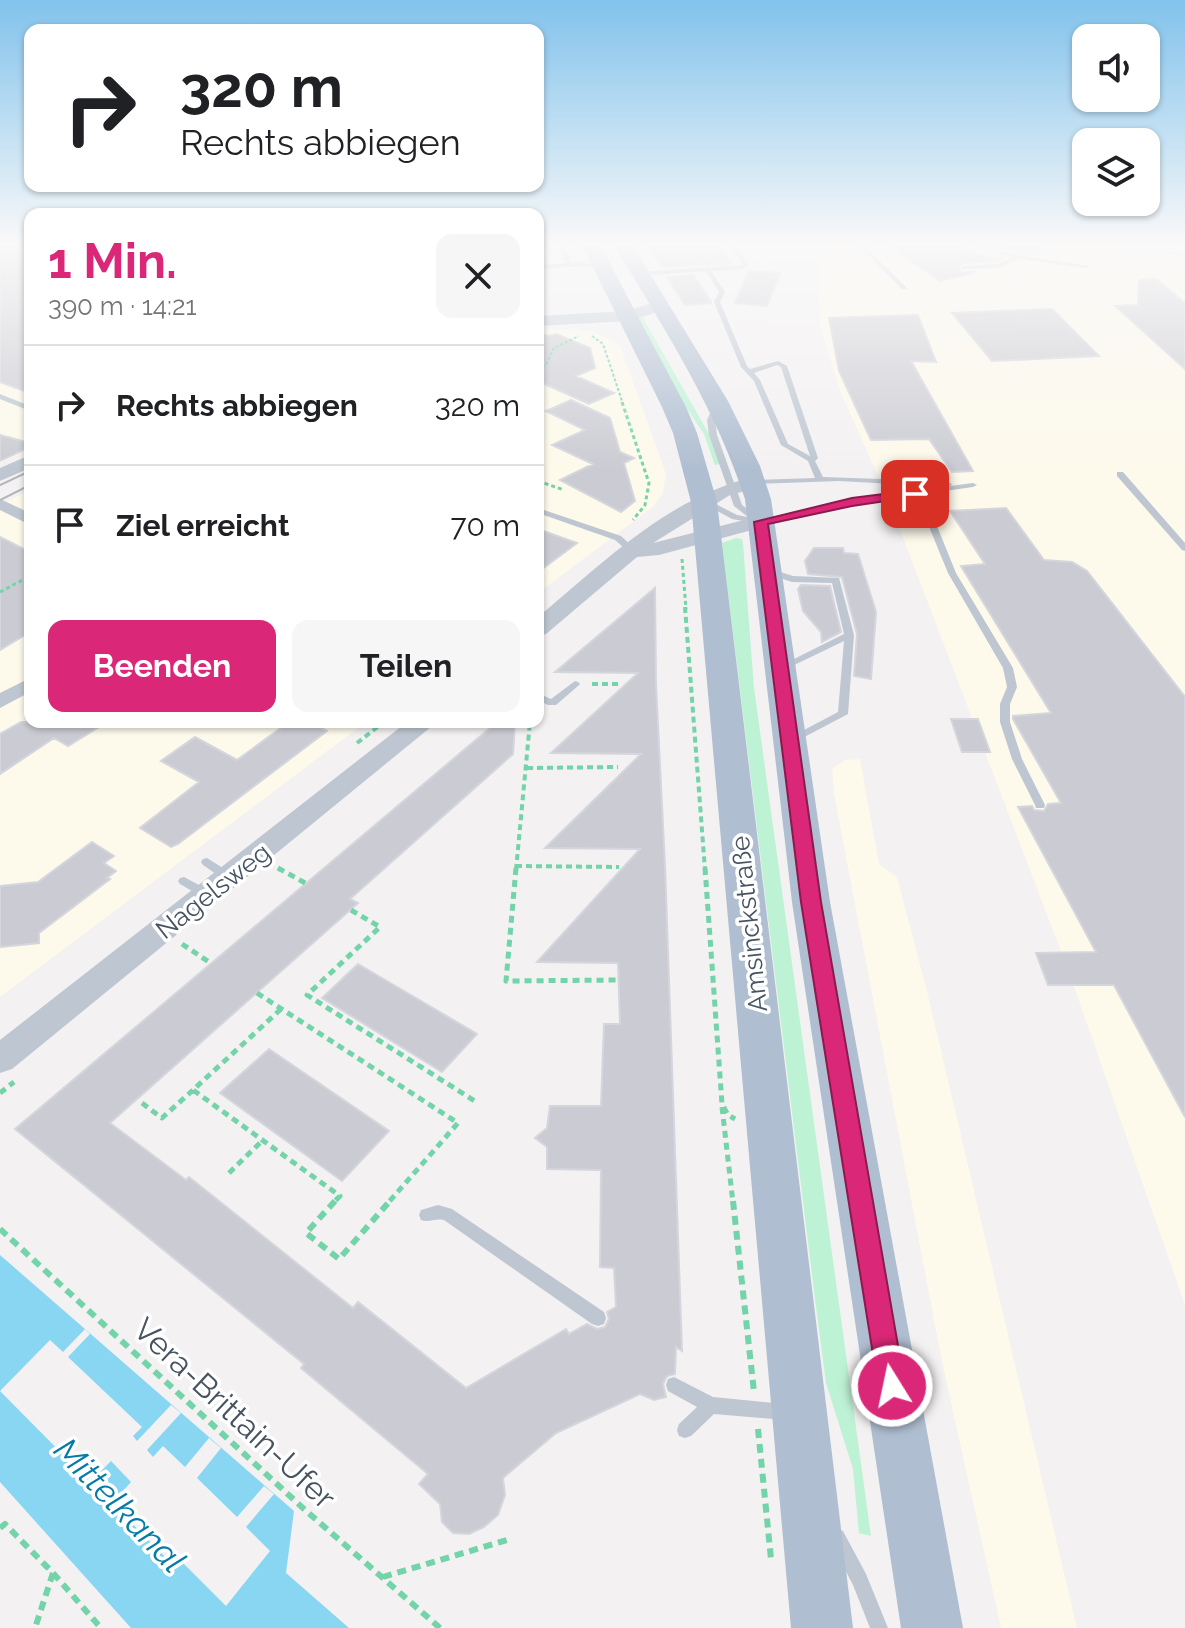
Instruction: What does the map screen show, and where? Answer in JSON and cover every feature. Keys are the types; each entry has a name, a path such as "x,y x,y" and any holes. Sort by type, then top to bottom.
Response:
{"main road":[{"name":"Amsinckstraße","path":"623,319 685,433 693,540 770,1130 778,1412 807,1480 822,1628"},
{"path":"667,319 717,406 742,485 760,522 811,902 932,1628"}],"street":[{"path":"0,475 24,464"},
{"path":"693,540 742,485"},
{"path":"0,504 24,517"},
{"path":"633,551 693,540 760,522"},
{"path":"544,624 656,530 693,540"},
{"path":"0,702 24,688"},
{"name":"Nagelsweg","path":"0,1059 208,879 416,728"}],"lane":[{"path":"725,319 747,369 757,380 785,445 813,462"},
{"path":"747,369 778,363 784,366 820,480"},
{"path":"0,396 24,406"},
{"path":"910,471 952,573 1008,668 1012,687 1005,704 1005,722 1017,759 1040,805"},
{"path":"1120,474 1185,548"},
{"path":"693,540 735,517 760,522 852,502 973,485 839,479 742,485"},
{"path":"839,479 852,502"},
{"path":"544,512 618,538 633,551"},
{"path":"766,571 792,579 836,580 849,635 843,714 789,742"},
{"path":"779,669 849,635"},
{"path":"544,699 552,703 575,684"},
{"path":"426,1215 438,1212 447,1214 598,1318"},
{"path":"674,1385 711,1405 778,1412"},
{"path":"685,1430 711,1405"},
{"path":"807,1480 860,1580 879,1628"}],"path":[{"path":"574,331 585,333 603,344 649,483 645,505 633,520"},
{"path":"544,365 554,348 585,333"},
{"path":"544,483 564,490"},
{"path":"693,540 722,1104 778,1412 771,1566"},
{"path":"0,592 24,579"},
{"path":"575,684 618,684"},
{"path":"530,728 506,981 619,980"},
{"path":"527,768 618,767"},
{"path":"276,866 307,884"},
{"path":"516,866 619,867"},
{"path":"351,910 380,927 307,995 478,1103"},
{"path":"182,944 212,964"},
{"path":"193,1090 340,1196 306,1233 339,1259 458,1123 257,993"},
{"path":"142,1103 162,1118 281,1009"},
{"path":"722,1104 728,1115 741,1123 770,1130"},
{"path":"229,1173 263,1140"},
{"name":"Vera-Brittain-Ufer","path":"0,1229 304,1509 440,1628"},
{"path":"0,1528 5,1524 101,1628"},
{"path":"382,1577 507,1540"},
{"path":"35,1628 53,1573"}],"shaded area":[{"path":"820,319 1185,319 1185,1305 1070,975 888,498 840,391"},
{"path":"544,330 594,332 620,345 666,474 663,493 654,506 544,588"},
{"path":"0,358 24,368 24,452 0,463"},
{"path":"24,493 24,728 358,728 0,997 0,505"},
{"path":"860,759 879,864 897,877 927,991 1077,1628 1001,1628 942,1362 834,794 832,769 845,760"}],"green space":[{"path":"639,319 644,319 709,434 720,464 715,465 704,434 683,403"},
{"path":"742,539 743,544 754,688 871,1536 859,1533 853,1469 826,1383 722,543"}],"water":[{"name":"Mittelkanal","path":"0,1255 294,1511 286,1573 349,1628 131,1628 0,1482"}],"pier":[{"path":"85,1329 90,1334 68,1357 142,1427 133,1436 137,1441 171,1405 181,1413 147,1450 153,1457 163,1446 185,1467 209,1438 221,1448 197,1478 237,1517 264,1486 274,1494 246,1527 270,1551 226,1606 177,1557 170,1562 112,1503 131,1482 111,1461 90,1482 0,1391 50,1340 63,1352"}],"building":[{"path":"0,319 24,319 24,391 0,382"},
{"path":"829,319 920,319 936,362 911,361 973,471 952,472 929,439 871,440 839,371"},
{"path":"957,319 1062,319 1099,356 992,361"},
{"path":"1129,319 1185,319 1185,369"},
{"path":"556,334 590,348 595,368 576,376 614,393 589,404 544,384 544,335"},
{"path":"571,400 610,418 620,452 634,458 624,463 635,501 621,512 560,480 593,464 552,445 585,430 546,411"},
{"path":"0,435 24,441 24,450 0,461"},
{"path":"1006,508 1044,560 1072,562 1087,571 1185,697 1185,1117 1114,985 1048,985 1036,953 1096,952 1018,807 1032,806 1034,810 1044,811 1048,804 1061,803 1013,719 1013,716 1051,713 961,566 985,564 950,511"},
{"path":"544,531 577,543 544,568"},
{"path":"0,537 24,549 24,636 0,650"},
{"path":"814,548 843,548 844,553 858,554 876,612 871,679 854,676 857,634 842,577 808,574 805,561"},
{"path":"801,585 830,586 841,632 822,642 821,632 803,611 798,589"},
{"path":"655,588 682,1351 676,1347 675,1374 667,1376 663,1384 666,1397 654,1400 640,1394 556,1433 503,1478 505,1495 498,1515 469,1534 453,1533 442,1522 440,1504 419,1484 428,1474 301,1368 304,1364 15,1129 490,728 515,728 513,754 350,899 358,903 110,1123 186,1180 189,1177 353,1308 358,1302 466,1388 566,1329 569,1334 587,1324 597,1329 605,1327 609,1319 607,1312 616,1307 614,1268 600,1267 601,1170 547,1169 547,1147 535,1138 547,1128 550,1106 601,1106 604,1024 620,1024 618,963 537,962 640,849 545,848 641,754 551,753 638,673 555,672"},
{"path":"951,719 978,719 990,752 962,752"},
{"path":"21,722 24,722 24,728 97,728 68,746 54,738 0,774 0,734"},
{"path":"281,728 321,728 327,731 178,844 171,847 140,828 199,782 161,761 195,737 237,760"},
{"path":"92,842 114,856 104,863 116,871 107,878 110,879 39,933 39,943 0,947 0,886 38,882"},
{"path":"358,964 477,1034 442,1072 322,998"},
{"path":"269,1049 389,1131 342,1181 220,1093"}],"tram line":[{"path":"0,485 24,474"},
{"path":"0,500 24,488"}],"route":[{"path":"892,1386 811,902 760,522 852,502 915,494"}]}
